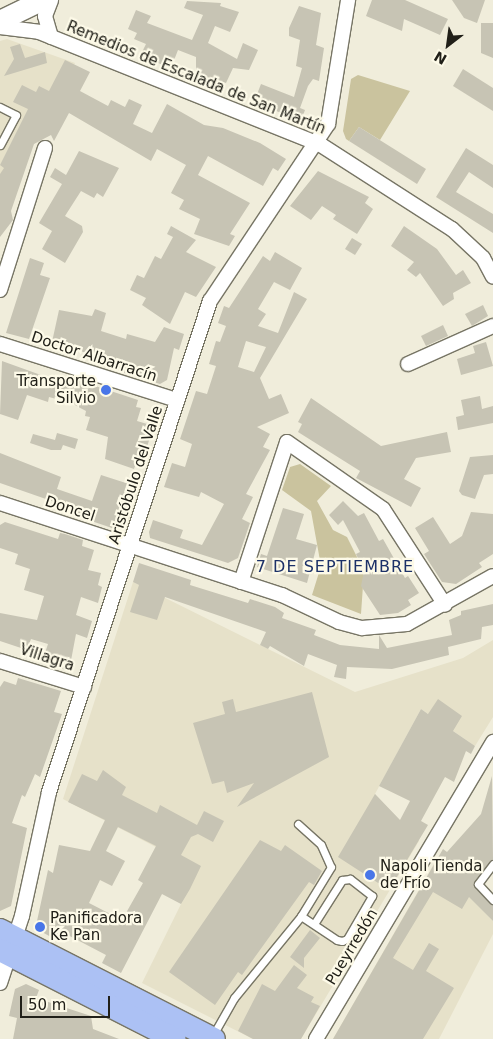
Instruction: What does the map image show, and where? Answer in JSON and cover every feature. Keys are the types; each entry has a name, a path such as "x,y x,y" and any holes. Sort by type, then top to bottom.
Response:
{"main road":[{"path":"6,943 180,1034 213,1038"}],"street":[{"path":"0,21 43,0"},
{"name":"Remedios de Escalada de San Martín","path":"51,0 45,16 51,37"},
{"name":"Aristóbulo del Valle","path":"0,983 6,943 49,792 210,301 328,124 348,0"},
{"name":"Remedios de Escalada de San Martín","path":"0,27 51,37 315,142 452,229 484,258 493,277"},
{"path":"0,290 45,148"},
{"path":"408,364 493,326"},
{"name":"Doctor Albarracín","path":"0,344 178,400"},
{"path":"241,582 287,442 383,509 445,605"},
{"name":"Doncel","path":"0,503 282,595 339,622 362,628 407,624 445,605 493,576"},
{"name":"Villagra","path":"0,661 84,687"},
{"name":"Pueyrredón","path":"316,1039 493,742"}],"lane":[{"path":"0,107 16,115 0,145"},
{"path":"213,1038 234,998 300,916 331,867 321,845 298,824"},
{"path":"493,864 478,884 493,900"},
{"path":"300,916 337,940 347,939 372,896 350,879 342,880 314,924"}],"shaded area":[{"path":"7,39 75,63 0,207 0,41"},
{"path":"358,75 410,91 380,140 359,127 349,141 346,139 343,131 351,79"},
{"path":"300,464 331,486 317,501 333,530 347,537 364,571 361,614 312,595 321,566 311,511 282,490 290,467"},
{"path":"133,582 355,692 463,658 493,640 493,717 475,746 421,709 375,794 419,841 301,1039 253,1039 142,983 181,904 179,859 63,799"},
{"path":"436,860 493,921 493,934 439,1039 333,1039"}],"building":[{"path":"372,0 405,0 448,19 440,35 404,19 402,31 366,16"},
{"path":"452,0 485,0 477,23 464,18"},
{"path":"187,1 221,3 220,6 239,12 230,32 215,26 208,43 237,59 243,43 258,50 249,70 233,68 226,83 196,74 196,57 178,50 171,68 140,56 146,44 134,39 137,33 128,29 136,10 151,16 147,23 192,40 203,15 184,8"},
{"path":"299,6 321,13 316,45 324,48 319,81 313,79 308,86 300,108 305,110 301,121 254,102 261,84 294,97 302,68 296,66 300,40 289,36 289,28"},
{"path":"481,23 493,23 493,58 481,53"},
{"path":"20,44 25,58 45,52 47,63 4,76 14,59 10,47"},
{"path":"65,60 90,72 80,91 108,106 111,100 125,107 129,99 142,105 133,124 152,133 167,104 204,125 223,128 260,143 286,159 278,171 273,168 263,186 208,156 198,175 250,203 230,234 235,236 229,246 194,234 200,219 179,209 184,200 171,193 186,165 157,149 151,161 69,113 54,141 51,135 34,144 11,211 13,220 0,237 0,174 4,168 0,165 28,109 13,102 22,85 36,92 39,86 49,91"},
{"path":"463,69 493,88 493,111 453,86"},
{"path":"359,127 426,169 417,184 349,141"},
{"path":"466,148 493,165 493,188 469,172 456,192 493,214 493,233 436,197"},
{"path":"79,151 119,168 103,197 97,193 94,198 81,191 65,216 82,226 83,232 65,263 42,249 52,231 39,223 62,184 50,177 55,168 66,175"},
{"path":"318,171 369,197 365,203 373,209 357,234 333,219 336,215 322,206 311,220 290,206"},
{"path":"171,226 196,240 186,252 216,267 196,297 185,292 170,324 142,305 146,298 130,290 137,275 144,278 155,256 161,259 173,237 167,234"},
{"path":"404,226 437,249 456,275 463,270 471,283 453,293 454,299 443,306 420,273 416,277 407,270 414,262 391,246"},
{"path":"352,238 362,244 355,255 345,249"},
{"path":"275,252 302,268 290,290 274,282 258,309 266,314 258,326 278,333 294,292 307,299 260,378 269,399 281,394 289,413 257,427 270,434 263,447 270,450 246,494 253,497 242,519 250,523 238,558 228,563 150,538 149,532 153,520 183,530 180,538 202,545 224,504 201,492 199,497 164,487 172,463 185,467 192,444 180,439 196,391 207,394 216,366 209,364 216,341 220,342 226,326 218,323 224,306 229,308 263,256 270,261","holes":["246,341 266,347 254,372 238,367"]},
{"path":"30,258 44,263 40,275 50,278 29,339 6,333"},
{"path":"483,305 488,316 472,326 465,314"},
{"path":"95,309 106,313 101,331 126,339 127,334 155,342 164,327 184,334 179,350 174,348 167,380 160,384 116,370 118,363 52,342 59,310 92,316"},
{"path":"443,325 448,336 426,346 421,336"},
{"path":"486,342 493,366 461,375 457,359 475,353 473,346"},
{"path":"2,361 63,383 68,377 138,400 136,407 141,408 137,421 154,426 141,464 136,463 134,469 105,459 108,437 86,430 90,417 85,416 86,411 71,403 49,397 48,402 27,395 18,420 0,414"},
{"path":"480,396 482,409 493,406 493,423 458,430 456,417 464,415 461,400"},
{"path":"311,398 381,446 447,432 451,452 416,458 404,479 421,488 411,507 356,478 360,471 298,432 302,424 298,422"},
{"path":"57,433 78,439 75,449 63,445 61,450 51,450 30,443 33,434 55,440"},
{"path":"0,453 61,477 57,489 92,501 101,475 129,484 120,518 126,520 112,528 65,512 66,506 0,483"},
{"path":"493,455 493,474 484,475 475,499 462,495 459,491 470,457"},
{"path":"343,501 358,516 364,513 379,541 383,539 405,578 408,576 419,593 408,600 411,605 398,613 380,615 361,586 364,571 356,554 360,552 343,520 338,525 329,515"},
{"path":"283,508 304,514 296,539 317,545 307,583 257,567 261,554 267,556"},
{"path":"471,512 493,514 493,554 479,563 482,567 456,584 442,582 424,554 429,551 415,528 433,517 450,544 462,536"},
{"path":"5,522 58,539 60,533 65,534 83,540 82,546 94,550 88,570 101,573 98,585 102,587 98,603 81,597 76,615 92,621 87,638 76,634 69,671 42,662 48,644 31,639 27,650 0,641 0,613 37,620 44,596 24,590 30,569 15,564 18,554 0,548 0,525"},
{"path":"139,563 191,580 190,585 248,603 250,599 275,607 284,613 282,618 316,630 314,635 340,645 379,649 379,635 387,648 452,635 449,620 461,615 461,611 493,604 493,625 482,627 481,639 448,647 449,655 392,669 347,667 346,679 334,677 337,665 308,654 304,666 270,646 268,649 260,645 266,632 165,597 157,620 130,612 139,585 133,582"},
{"path":"18,678 61,691 54,712 62,714 40,777 35,774 25,797 22,795 12,823 27,828 11,906 0,911 0,687 4,681 16,685"},
{"path":"312,692 329,757 237,807 254,783 227,793 224,781 212,784 193,723 225,714 222,702 233,699 236,712"},
{"path":"438,699 462,716 453,731 475,746 471,754 466,751 454,782 445,777 421,821 428,825 389,890 338,857 375,794 400,820 410,801 379,786 421,709 428,714"},
{"path":"103,770 126,787 122,795 157,813 160,805 197,825 204,811 224,821 213,842 198,834 191,837 181,855 201,866 190,889 181,904 162,894 121,973 102,963 106,955 64,933 60,942 42,932 37,921 48,870 53,873 59,845 90,851 105,820 68,802 82,774 97,781","holes":["118,827 156,846 138,880 143,883 122,920 89,903 100,880 112,886 125,861 106,851"]},
{"path":"492,776 493,859 473,884 493,905 493,921 469,897 462,909 433,892 393,958 413,970 429,943 439,949 426,971 454,988 423,1039 333,1039 443,849 447,852 481,814"},
{"path":"260,840 281,851 285,845 322,871 314,885 309,882 242,975 238,972 215,1005 169,972"},
{"path":"310,930 320,938 304,958 304,968 290,957"},
{"path":"294,965 307,975 297,988 314,997 311,1002 320,1006 301,1039 253,1039 238,1031 262,984 275,991"},
{"path":"26,984 39,990 36,998 91,1016 93,1029 119,1039 13,1039 17,1018 9,1016 15,989"}],"place":[{"name":"Transporte Silvio","path":"106,390"},
{"name":"Napoli Tienda de Frío","path":"370,875"},
{"name":"Panificadora Ke Pan","path":"40,927"}],"district":[{"name":"7 DE SEPTIEMBRE","path":"335,567"}]}
